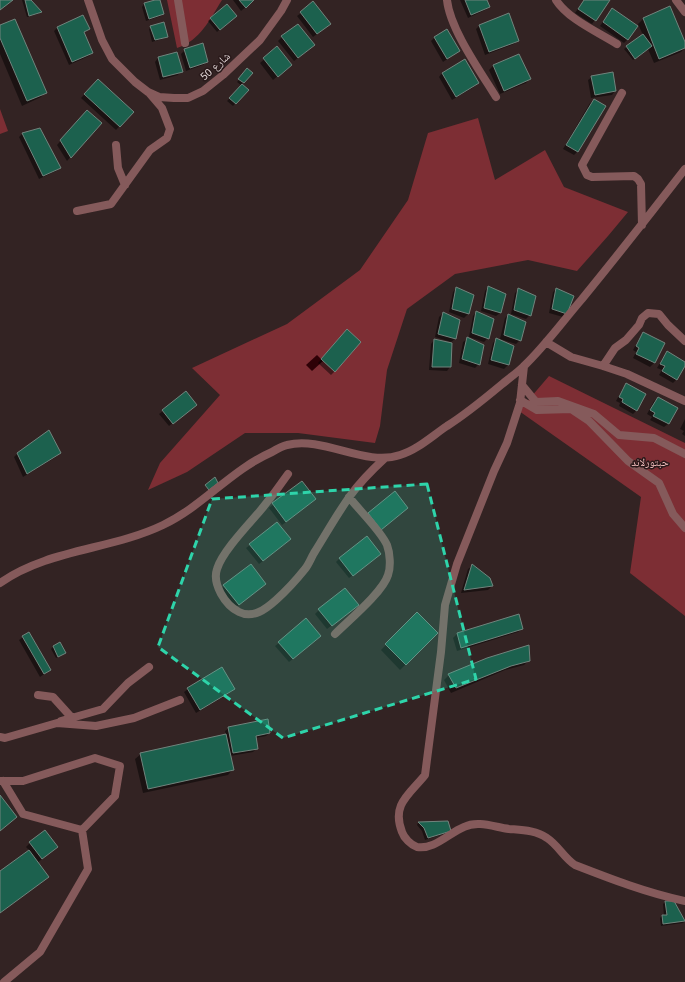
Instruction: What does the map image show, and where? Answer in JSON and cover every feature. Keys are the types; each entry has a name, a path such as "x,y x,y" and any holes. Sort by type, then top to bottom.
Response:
{"street":[{"name":"شارع 50","path":"88,0 102,40 112,59 135,82 148,92 159,97 174,98 188,98 203,91 223,75 260,40 287,0"},
{"path":"178,0 185,43"},
{"path":"447,0 447,6 454,25 496,97"},
{"path":"556,0 565,10 580,22 617,44"},
{"path":"676,0 685,12"},
{"path":"77,211 111,204 150,150 168,138 170,129 162,108 148,92"},
{"path":"622,93 582,165 586,175 592,177 634,176 638,179 641,184 642,225"},
{"path":"116,145 118,168 125,185"},
{"path":"0,583 20,571 58,556 140,535 164,524 182,515 234,474 258,458 286,445 308,444 331,447 361,455 385,458 400,455 411,450 467,413 524,366 546,342 685,170"},
{"path":"603,366 615,348 626,340 639,325 642,318 648,314 659,314 685,341"},
{"path":"546,342 571,357 627,374 685,401"},
{"path":"524,366 520,400 507,443 494,470 456,564 445,605 441,652 425,775 414,786 403,801 398,812 398,821 403,834 408,841 415,846 424,847 473,824 536,833 546,837 575,866 668,898 685,901"},
{"path":"522,385 536,402 558,401 594,414 619,435 654,438 685,454"},
{"path":"520,400 537,410 572,409 589,420 628,461 659,483 673,514 685,528"},
{"path":"288,474 262,509 234,542 217,568 216,584 221,594 230,606 242,613 251,615 257,613 276,600 291,584 305,568 349,497 385,458"},
{"path":"335,634 377,593 386,582 388,575 388,547 349,497"},
{"path":"0,737 5,738 103,709 128,684 149,667"},
{"path":"38,695 54,697 72,718"},
{"path":"57,722 96,726 134,718 180,700"},
{"path":"2,781 23,781 95,758 120,766 116,796 82,830"},
{"path":"2,781 24,814 82,830"},
{"path":"4,982 40,952 88,869 82,830"}],"highlighted area":[{"path":"427,484 476,679 283,738 158,647 212,499"}],"green space":[{"path":"167,0 222,0 209,22 198,35 185,45 177,48"},
{"path":"0,109 8,131 0,134"},
{"path":"478,118 495,180 545,150 564,187 628,212 577,271 528,260 455,274 407,309 387,370 380,426 375,443 298,433 245,433 187,472 148,490 160,463 220,395 192,368 287,324 360,270 408,200 428,133"},
{"name":"حبتورلاند","path":"549,376 685,443 685,616 630,573 641,497 519,411"}],"shaded area":[{"path":"317,355 323,361 312,371 306,365"}],"building":[{"path":"0,0 13,0 0,10"},
{"path":"25,0 31,0 42,12 29,16"},
{"path":"160,0 164,14 149,19 144,3"},
{"path":"239,0 254,0 246,8"},
{"path":"465,0 487,0 490,7 471,15"},
{"path":"584,0 610,0 596,21 578,9"},
{"path":"313,1 331,24 317,34 300,12"},
{"path":"227,4 237,16 220,30 210,18"},
{"path":"670,6 685,42 685,48 659,59 643,18"},
{"path":"612,8 638,26 628,40 603,22"},
{"path":"509,13 519,41 489,52 479,25"},
{"path":"83,15 90,29 84,32 93,53 72,62 57,27"},
{"path":"15,19 47,93 27,101 0,38 0,25"},
{"path":"164,22 168,37 155,40 150,26"},
{"path":"298,24 315,45 298,58 281,36"},
{"path":"447,29 460,51 447,59 434,37"},
{"path":"643,34 652,46 635,59 626,46"},
{"path":"203,43 208,62 190,68 184,49"},
{"path":"277,46 292,65 278,77 263,58"},
{"path":"177,52 183,72 163,77 158,57"},
{"path":"519,54 531,79 504,91 493,65"},
{"path":"465,59 479,83 456,97 442,73"},
{"path":"247,68 253,73 244,83 238,79"},
{"path":"613,72 616,91 595,95 591,76"},
{"path":"98,79 134,112 120,127 84,94"},
{"path":"242,84 249,90 236,104 229,98"},
{"path":"594,99 606,106 578,152 566,145"},
{"path":"87,110 102,123 71,158 60,140"},
{"path":"40,128 61,168 43,176 22,133"},
{"path":"488,286 506,294 501,313 484,308"},
{"path":"456,287 474,295 469,314 452,309"},
{"path":"518,288 536,296 531,316 514,310"},
{"path":"556,288 574,296 567,314 552,309"},
{"path":"476,311 494,319 489,339 472,333"},
{"path":"443,312 460,320 456,339 438,334"},
{"path":"508,314 526,322 521,341 504,335"},
{"path":"347,329 361,342 335,372 321,359"},
{"path":"643,332 665,343 655,363 636,354 639,348 636,346"},
{"path":"467,337 484,345 480,365 462,359"},
{"path":"496,338 514,346 509,365 491,360"},
{"path":"434,339 452,343 451,367 432,367"},
{"path":"667,351 685,362 685,366 677,380 662,371 665,366 660,364"},
{"path":"626,383 646,394 637,411 622,402 623,399 619,397"},
{"path":"186,391 197,405 173,424 162,410"},
{"path":"658,397 678,408 669,424 653,416 655,413 650,410"},
{"path":"49,430 61,453 27,474 17,453"},
{"path":"215,477 218,483 209,490 205,485"},
{"path":"302,481 316,499 286,522 272,503"},
{"path":"395,491 408,508 381,530 368,513"},
{"path":"277,522 291,539 263,561 249,544"},
{"path":"367,536 381,554 353,576 339,558"},
{"path":"251,564 266,584 239,605 223,585"},
{"path":"472,564 490,578 493,586 464,590"},
{"path":"345,588 359,605 332,626 318,609"},
{"path":"417,612 438,633 406,665 385,644"},
{"path":"519,614 523,629 461,648 457,633"},
{"path":"306,618 321,636 293,659 278,642"},
{"path":"29,632 51,670 44,674 22,636"},
{"path":"60,642 66,653 58,657 53,646"},
{"path":"529,645 530,661 511,666 456,688 448,674 487,658"},
{"path":"222,667 235,689 200,710 187,688"},
{"path":"268,719 270,733 256,736 258,749 233,753 228,727"},
{"path":"226,734 234,770 148,789 140,753"},
{"path":"0,795 17,817 0,831"},
{"path":"448,821 451,831 428,838 424,828 418,822"},
{"path":"45,830 58,847 42,859 29,842"},
{"path":"29,850 49,877 0,913 0,871"},
{"path":"665,901 674,901 685,921 663,924 662,915 667,915"}]}
